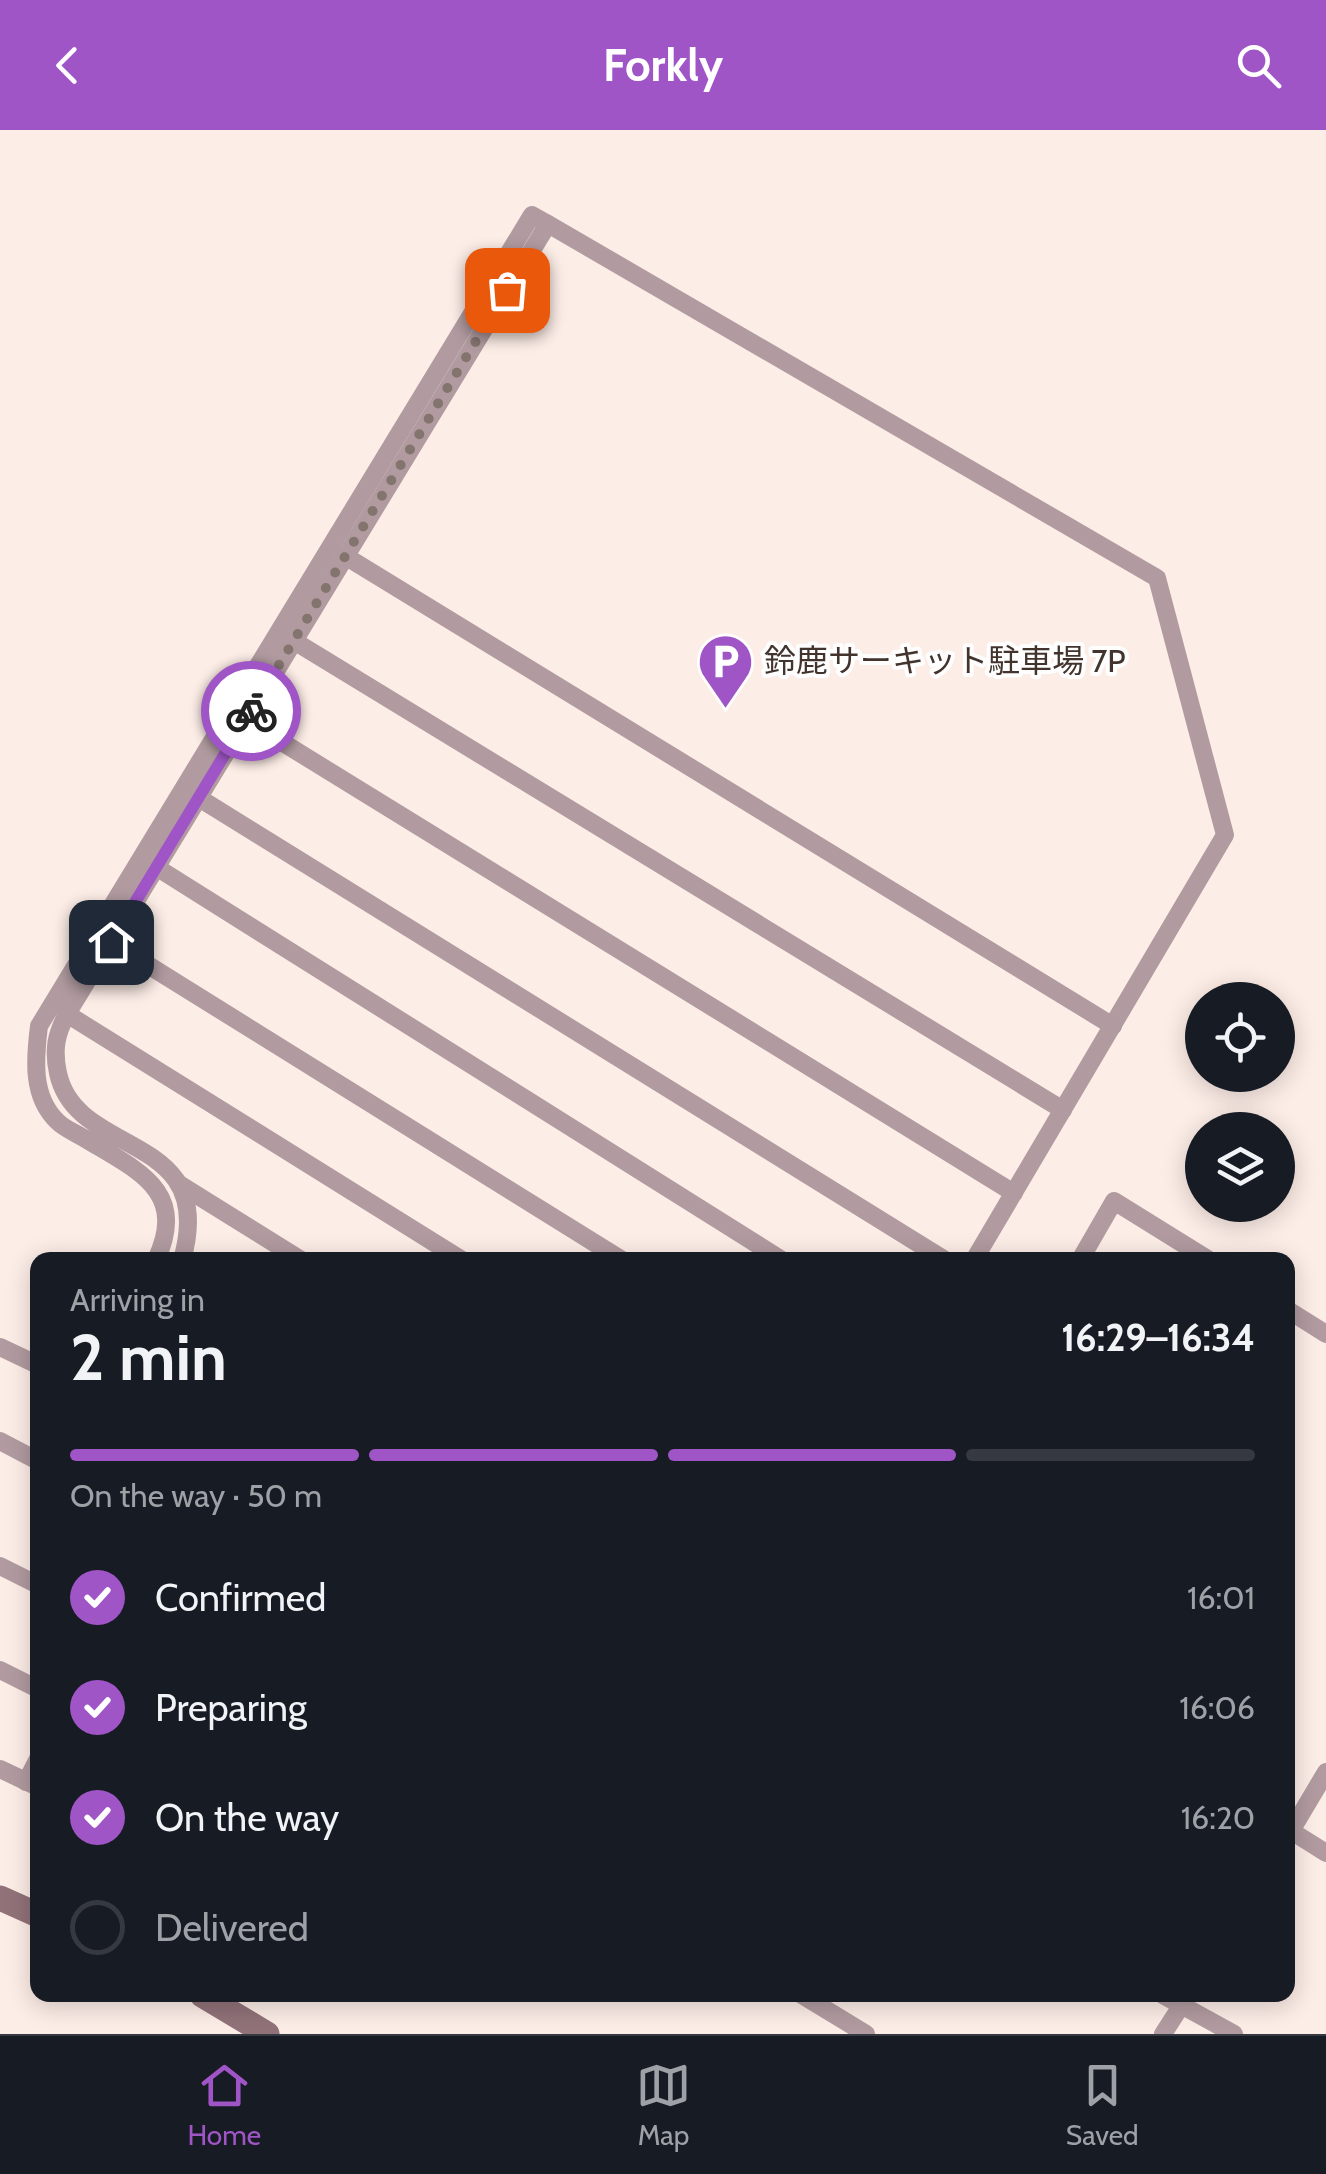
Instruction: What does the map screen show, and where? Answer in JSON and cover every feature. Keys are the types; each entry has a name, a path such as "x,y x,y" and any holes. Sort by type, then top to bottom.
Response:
{"street":[{"path":"0,1898 30,1911"},
{"path":"222,2002 267,2034"}],"lane":[{"path":"160,1252 166,1240 168,1213 158,1188 141,1173 57,1122 40,1093 34,1063 39,1026 532,215 1157,578 1225,835 979,1252"},
{"path":"183,1252 188,1227 179,1184 164,1165 76,1111 62,1090 55,1038 548,224"},
{"path":"346,556 1112,1026"},
{"path":"294,640 1062,1110"},
{"path":"246,720 1014,1193"},
{"path":"199,798 933,1252"},
{"path":"156,867 769,1252"},
{"path":"111,942 609,1252"},
{"path":"67,1014 449,1252"},
{"path":"179,1184 288,1252"},
{"path":"1085,1252 1114,1200 1196,1252"},
{"path":"1295,1314 1326,1334"},
{"path":"0,1347 30,1360"},
{"path":"0,1441 30,1458"},
{"path":"0,1566 30,1581"},
{"path":"0,1670 30,1685"},
{"path":"0,1768 30,1783"},
{"path":"1295,1821 1326,1772"},
{"path":"1295,1836 1326,1853"},
{"path":"813,2002 866,2034"},
{"path":"1163,2034 1184,2002"},
{"path":"1188,2002 1234,2034"}],"way so far":[{"path":"251,711 507,290"}],"place":[{"name":"鈴鹿サーキット駐車場 7P","path":"725,710"}],"route":[{"path":"111,942 251,711"}]}
